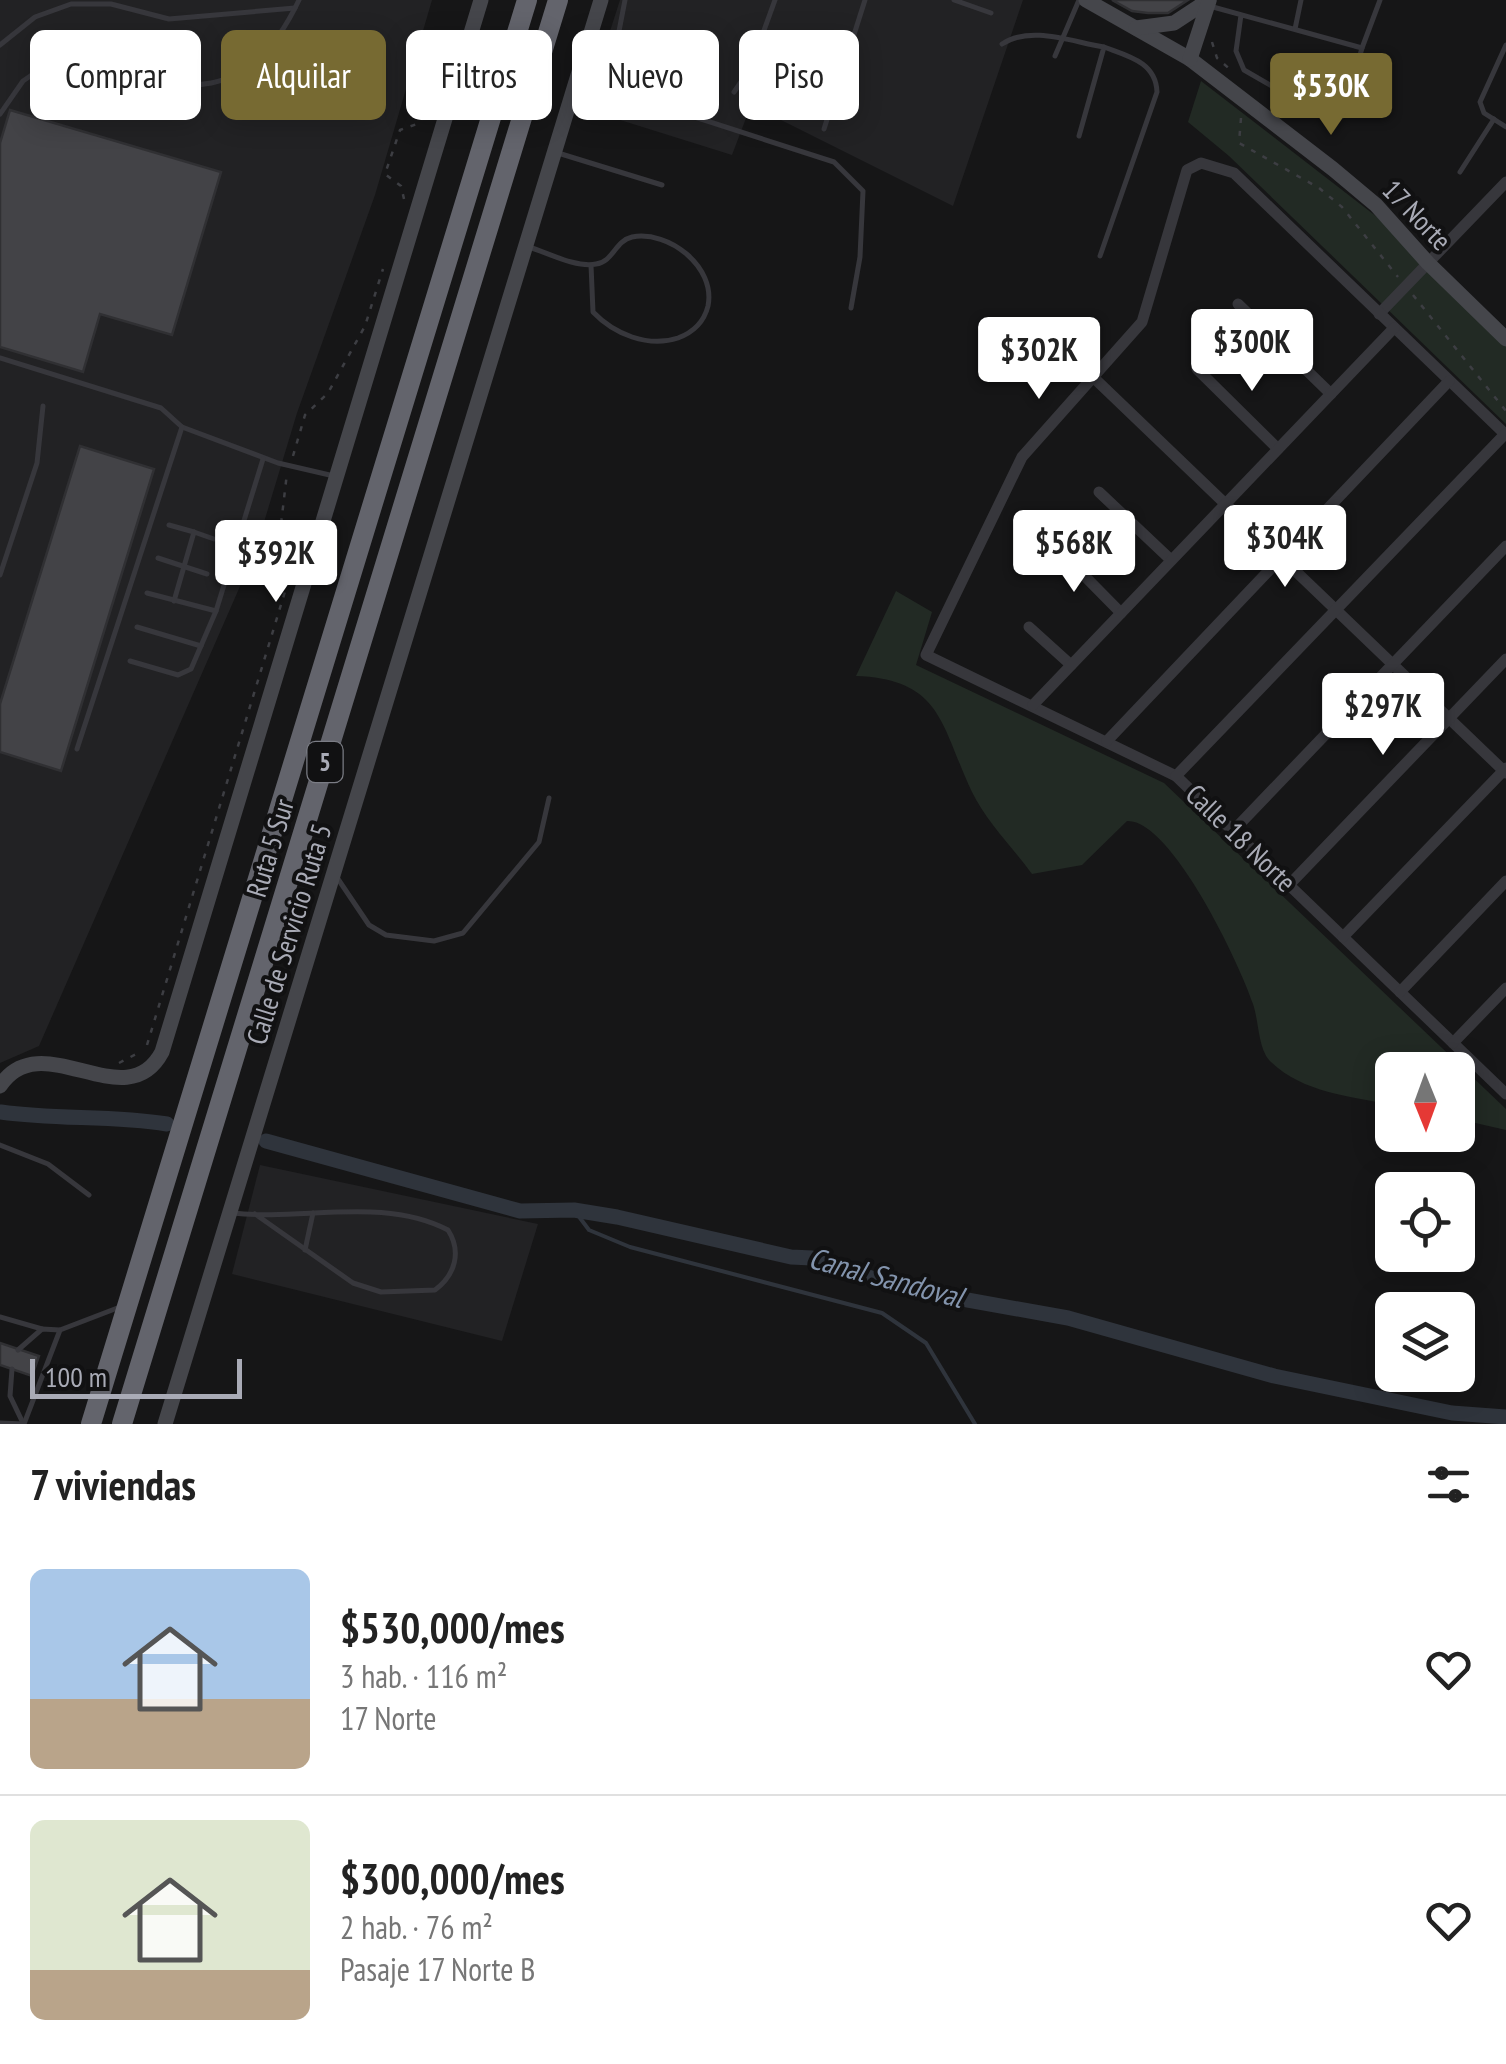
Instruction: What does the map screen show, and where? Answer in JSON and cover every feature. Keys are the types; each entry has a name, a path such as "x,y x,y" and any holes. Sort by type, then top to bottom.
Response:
{"highway":[{"name":"Ruta 5 Sur","path":"92,1424 527,0"},
{"name":"Ruta 5 Sur","path":"122,1424 558,0"}],"street":[{"path":"0,1086 14,1068 35,1061 115,1078 141,1074 162,1052 340,477 481,0"},
{"name":"Calle de Servicio Ruta 5","path":"592,30 601,0"},
{"name":"17 Norte","path":"1082,0 1190,59 1248,101 1376,204 1428,263 1506,339"},
{"path":"1136,28 1174,24 1209,2"},
{"path":"1190,59 1209,2"},
{"name":"Calle de Servicio Ruta 5","path":"164,1424 572,96"},
{"path":"1176,776 1336,610 1506,435 1234,173 1201,163 1187,170 1138,328 1094,376 1225,504 1280,556 1336,610 1392,664 1449,719 1505,771 1344,937"},
{"path":"1379,314 1506,182"},
{"path":"1493,195 1506,207"},
{"path":"1238,304 1331,394"},
{"path":"1032,705 1394,328"},
{"path":"1197,369 1278,449"},
{"name":"Calle 18 Norte","path":"1094,376 1022,458 926,654 1176,776 1506,1094"},
{"path":"1107,740 1449,381"},
{"path":"1099,492 1171,560"},
{"path":"1232,831 1506,546"},
{"path":"1057,548 1121,613"},
{"path":"1029,627 1071,665"},
{"path":"1289,885 1506,659"},
{"path":"1400,992 1506,881"},
{"path":"1454,1043 1506,988"}],"lane":[{"path":"0,114 23,81 58,57 182,87 237,76 282,35 298,0"},
{"path":"620,30 626,0"},
{"path":"734,92 750,70 775,0"},
{"path":"824,130 865,0"},
{"path":"954,0 991,13"},
{"path":"1055,56 1082,0"},
{"path":"1294,30 1301,0"},
{"path":"1241,15 1236,51 1244,70 1331,120 1343,116 1380,0"},
{"path":"1209,2 1241,15 1362,48"},
{"path":"0,45 34,16 71,4 112,4 168,19 295,8"},
{"path":"1002,44 1028,35 1104,47 1146,66 1157,82 1157,92 1100,256"},
{"path":"1506,46 1480,102 1494,120 1506,127"},
{"path":"1079,136 1104,47"},
{"path":"704,120 834,162 863,191 860,258 851,308"},
{"path":"1460,172 1494,120"},
{"path":"555,152 662,185"},
{"path":"526,246 591,265 606,261 619,244 635,237 680,248 704,275 710,299 706,313 694,330 680,337 654,342 628,336 594,312 591,265"},
{"path":"0,358 162,408 182,427 263,458 340,477"},
{"path":"0,575 37,462 42,406"},
{"path":"77,750 182,427"},
{"path":"130,661 184,674 216,611 263,458"},
{"path":"169,524 214,539"},
{"path":"174,601 194,532"},
{"path":"158,558 208,574"},
{"path":"147,592 216,611"},
{"path":"137,626 201,646"},
{"path":"333,876 341,878 369,925 386,935 434,940 463,932 539,842 549,798"},
{"path":"0,1145 48,1164 88,1195"},
{"path":"230,1212 372,1214 440,1226 452,1237 454,1268 435,1290 381,1292 353,1283 255,1214"},
{"path":"305,1250 312,1212"},
{"path":"0,1317 42,1330 60,1330 128,1304"},
{"path":"18,1350 42,1330"},
{"path":"24,1424 60,1330"},
{"path":"12,1370 10,1396 24,1424"},
{"path":"0,1423 24,1424"}],"path":[{"path":"1212,42 1217,58 1240,78"},
{"path":"1248,101 1238,128 1240,143 1319,188 1342,207 1506,411"},
{"path":"403,206 401,186 386,174 400,130 420,120"},
{"path":"115,1078 119,1061 136,1057 146,1047 287,585 276,567 286,508 284,480 305,415 328,392 365,326 386,257"}],"shaded area":[{"path":"0,0 432,0 423,30 406,30 406,89 375,195 297,413 255,552 39,1046 0,1063"},
{"path":"620,0 1023,0 953,206 781,120 859,120 859,30 739,30 739,120 745,120 732,155 620,120 719,120 719,30 610,30"},
{"path":"1201,81 1377,217 1506,344 1506,424 1229,156 1188,122"},
{"path":"896,591 932,612 916,665 1164,783 1446,1052 1375,1052 1375,1102 1298,1081 1267,1057 1246,985 1219,928 1183,867 1163,843 1145,827 1127,821 1082,865 1032,874 978,803 945,728 923,697 885,679 856,676"},
{"path":"1475,1079 1506,1109 1506,1130 1475,1123"},
{"path":"260,1165 538,1224 502,1341 232,1274"}],"building":[{"path":"1112,0 1188,0 1168,13 1148,13 1132,11"},
{"path":"10,110 30,116 30,120 44,120 221,172 172,335 100,314 83,372 0,347 0,143"},
{"path":"80,446 154,469 61,771 0,752 0,704"},
{"path":"0,1343 39,1356 32,1376 0,1365"}],"waterway":[{"name":"Canal Sandoval","path":"1,1112 167,1124"},
{"name":"Canal Sandoval","path":"266,1141 520,1211 574,1210 617,1217 791,1257 812,1258 901,1288 1068,1318 1274,1376 1452,1413 1506,1417"},
{"path":"574,1210 589,1230 630,1247 882,1313 926,1343 975,1424"}]}
